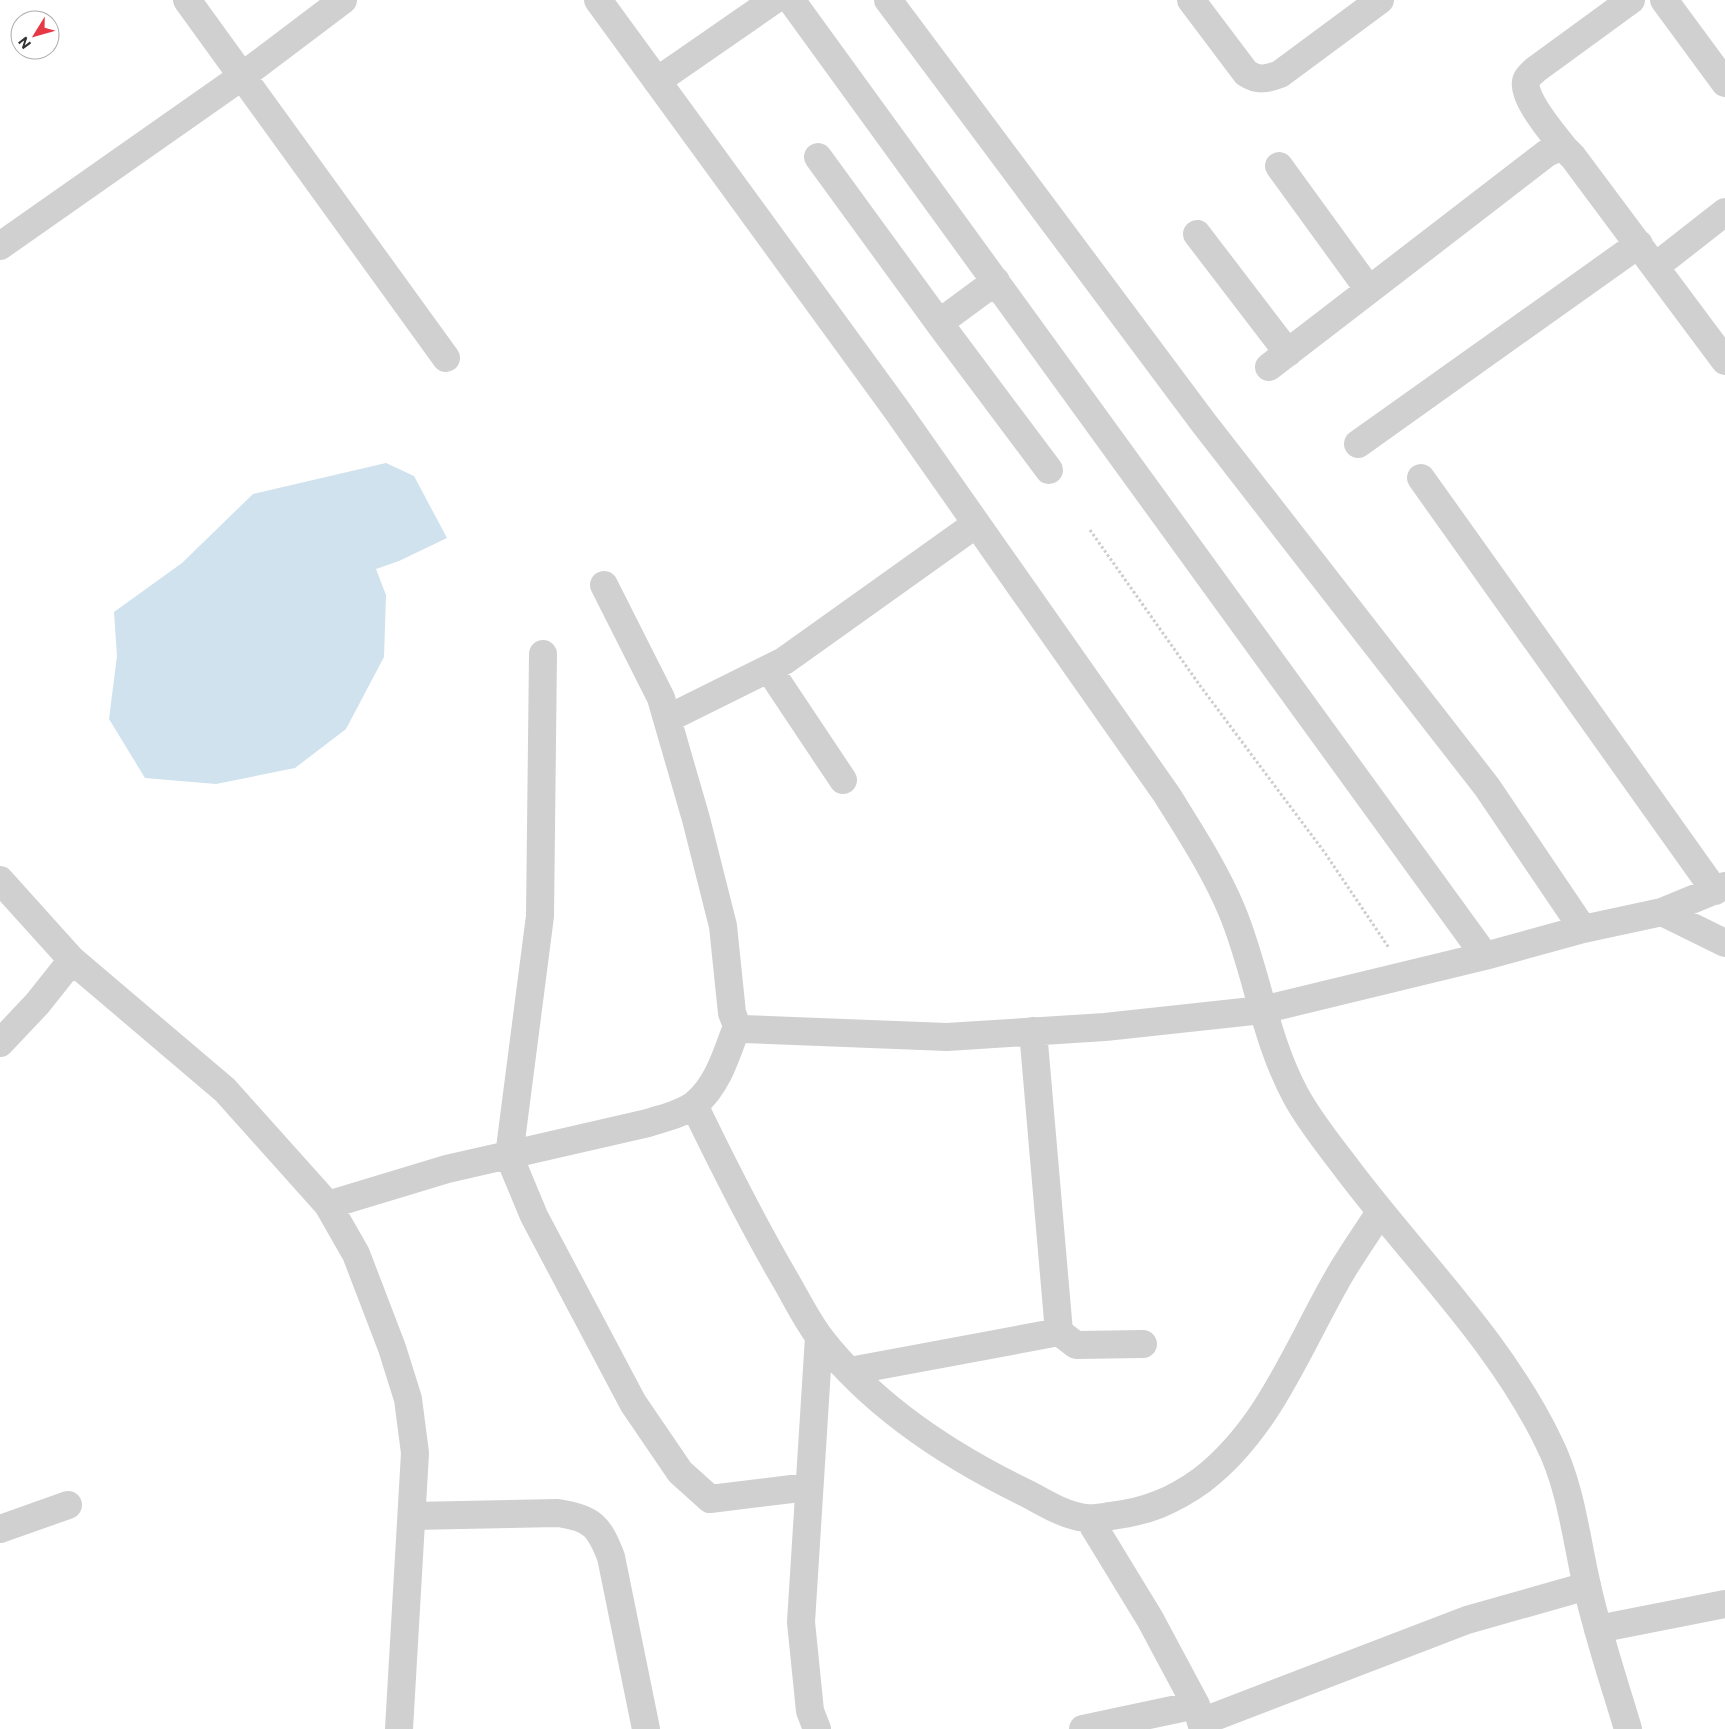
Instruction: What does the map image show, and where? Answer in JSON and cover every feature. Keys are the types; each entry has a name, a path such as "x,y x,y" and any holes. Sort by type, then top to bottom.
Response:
{"street":[{"path":"187,0 446,358"},
{"path":"0,246 241,77 343,0"},
{"path":"598,0 976,524 1167,795 1193,837 1233,912 1276,1055 1296,1096 1320,1133 1380,1212 1491,1347 1520,1392 1549,1443 1563,1478 1598,1629 1628,1729"},
{"path":"657,82 774,0"},
{"path":"791,0 1485,956"},
{"path":"888,0 1203,422 1487,787 1583,929"},
{"path":"1191,0 1246,73 1255,79 1269,79 1280,74 1380,0"},
{"path":"1631,0 1535,70 1526,80 1525,89 1531,102 1565,150 1656,266 1725,361"},
{"path":"1664,0 1725,84"},
{"path":"1197,234 1278,360 1547,153 1556,149 1565,150"},
{"path":"818,157 939,323 1050,470"},
{"path":"1279,166 1369,290"},
{"path":"1656,266 1725,212"},
{"path":"1358,444 1639,244"},
{"path":"939,323 996,281"},
{"path":"737,1026 748,1030 947,1038 1105,1027 1262,1010 1485,956 1583,929 1662,912 1720,888 1422,478"},
{"path":"667,719 784,661 976,524"},
{"path":"328,1205 447,1169 648,1123 676,1114 694,1105 713,1082 726,1055 737,1026 732,1013 723,926 696,819 661,698 604,585"},
{"path":"544,654 540,916 509,1156 534,1216 633,1403 680,1472 710,1499 808,1487"},
{"path":"769,669 843,780"},
{"path":"0,880 72,960 225,1090 328,1205 356,1254 392,1348 408,1399 415,1453 399,1729"},
{"path":"1662,912 1725,943"},
{"path":"0,1043 37,1004 72,960"},
{"path":"1033,1031 1059,1332 1076,1345 1143,1344"},
{"path":"694,1105 750,1220 820,1338 850,1371 884,1403 930,1437 995,1478 1069,1515 1089,1519 1140,1513 1173,1498 1202,1480 1235,1450 1261,1416 1284,1380 1336,1281 1380,1212"},
{"path":"850,1371 1059,1332"},
{"path":"817,1729 810,1711 801,1622 808,1487 820,1338"},
{"path":"0,1529 68,1506"},
{"path":"412,1516 558,1513 577,1516 592,1522 602,1534 611,1557 646,1729"},
{"path":"1089,1519 1150,1619 1200,1718"},
{"path":"1082,1729 1200,1718 1467,1620 1587,1586"},
{"path":"1598,1629 1725,1604"}],"path":[{"path":"1090,530 1206,695 1325,853 1407,974"}],"water":[{"path":"386,463 414,476 447,538 399,561 376,569 386,595 384,657 346,729 295,768 216,784 145,778 109,719 117,656 114,612 182,563 253,494"}]}
